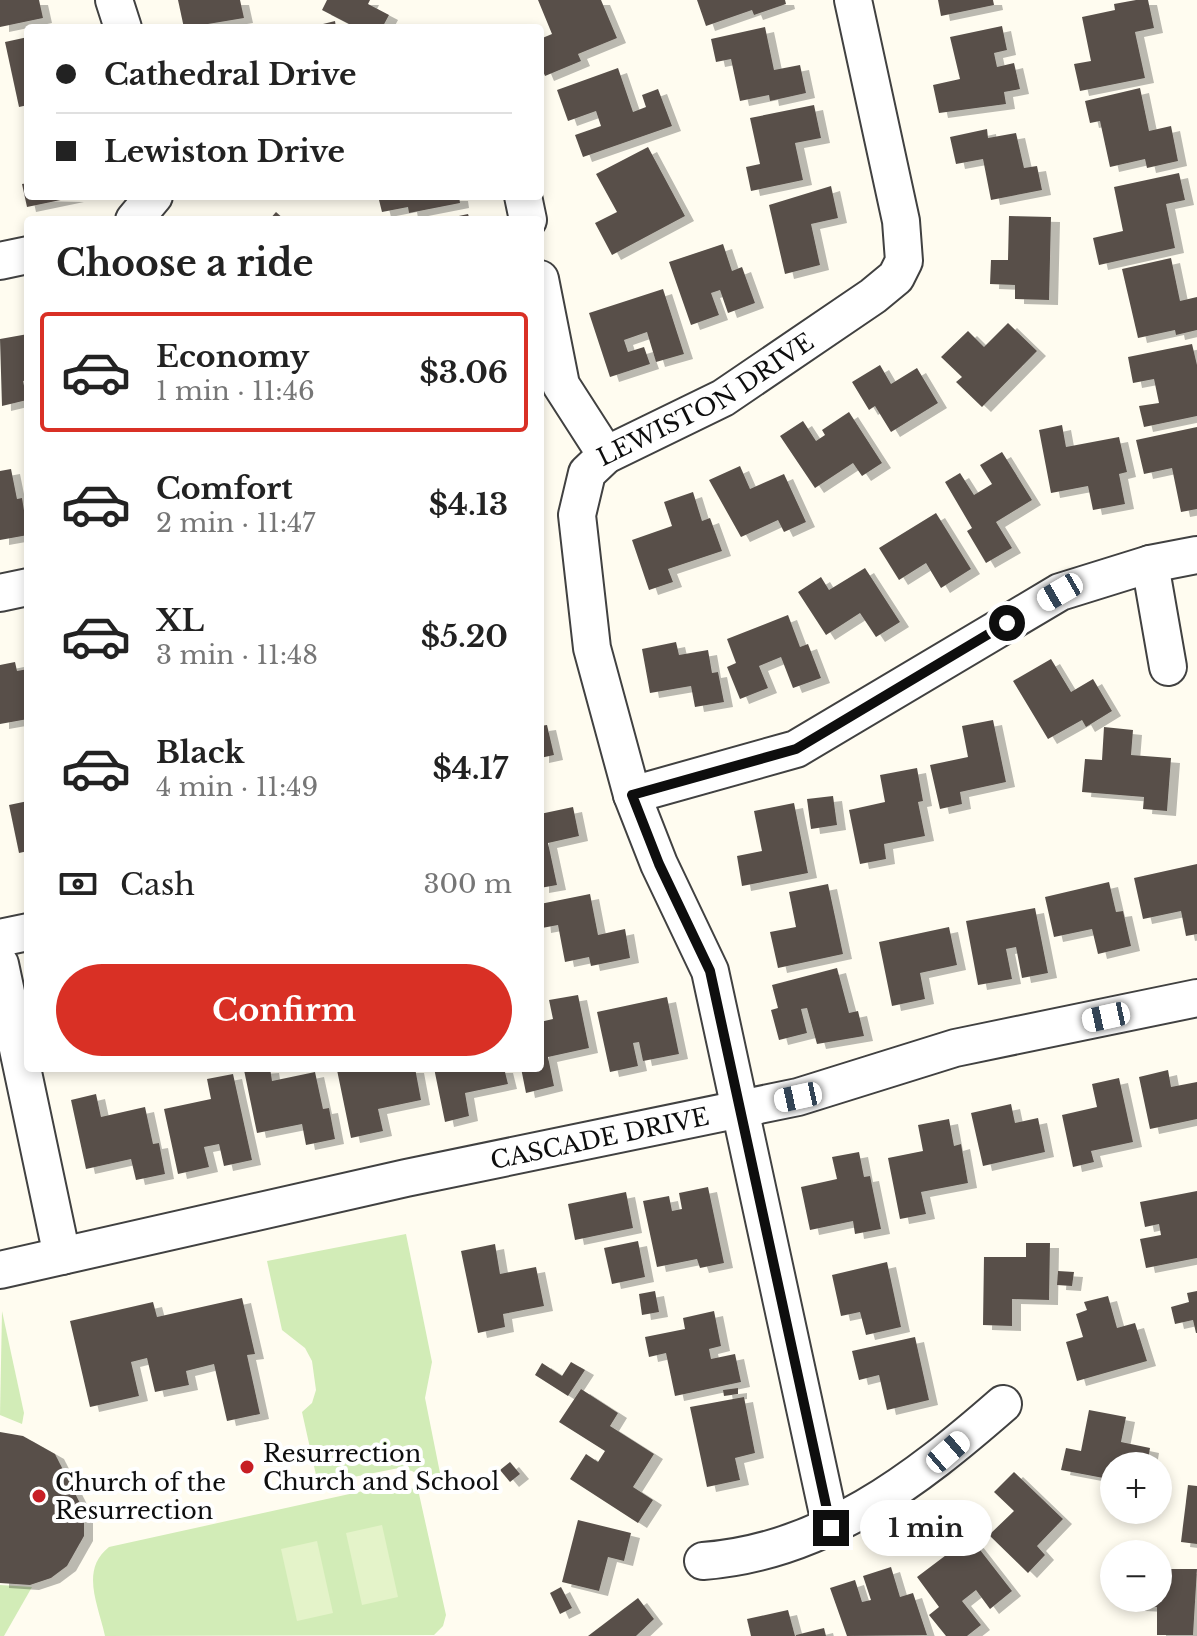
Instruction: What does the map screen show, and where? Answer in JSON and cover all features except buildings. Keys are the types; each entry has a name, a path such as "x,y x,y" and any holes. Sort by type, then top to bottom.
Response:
{"street":[{"path":"114,0 122,24"},
{"name":"LEWISTON DRIVE","path":"831,1528 710,971 659,864 632,795 592,648 577,515 587,473 606,455 723,398 896,277 904,261 901,221 853,0"},
{"path":"137,216 151,200"},
{"path":"0,261 24,256"},
{"path":"544,299 561,385 606,455"},
{"path":"632,795 796,749 1060,592 1150,564 1197,555"},
{"path":"1150,564 1168,667"},
{"path":"0,593 24,588"},
{"path":"0,938 24,933"},
{"path":"0,964 62,1256"},
{"name":"CASCADE DRIVE","path":"0,1270 406,1178 798,1097 955,1048 1197,998"},
{"path":"703,1561 743,1558 831,1528 930,1468 1003,1404"}],"green space":[{"path":"406,1234 432,1362 425,1398 443,1488 412,1471 399,1468 318,1484 302,1412 312,1403 316,1390 312,1361 305,1348 282,1330 267,1261"},
{"path":"2,1311 24,1413 22,1424 0,1415"},
{"path":"395,1484 409,1486 419,1494 446,1615 443,1626 434,1635 105,1636 93,1577 100,1556 109,1547"},
{"path":"382,1525 398,1597 362,1605 346,1533"},
{"path":"317,1541 333,1613 297,1621 281,1549"},
{"path":"0,1585 32,1587 4,1636 0,1636"}],"place":[{"name":"Resurrection Church and School","path":"247,1467"},
{"name":"Church of the Resurrection","path":"39,1496"}],"route":[{"path":"831,1528 710,971 659,864 632,795 796,749 1007,623"}]}
